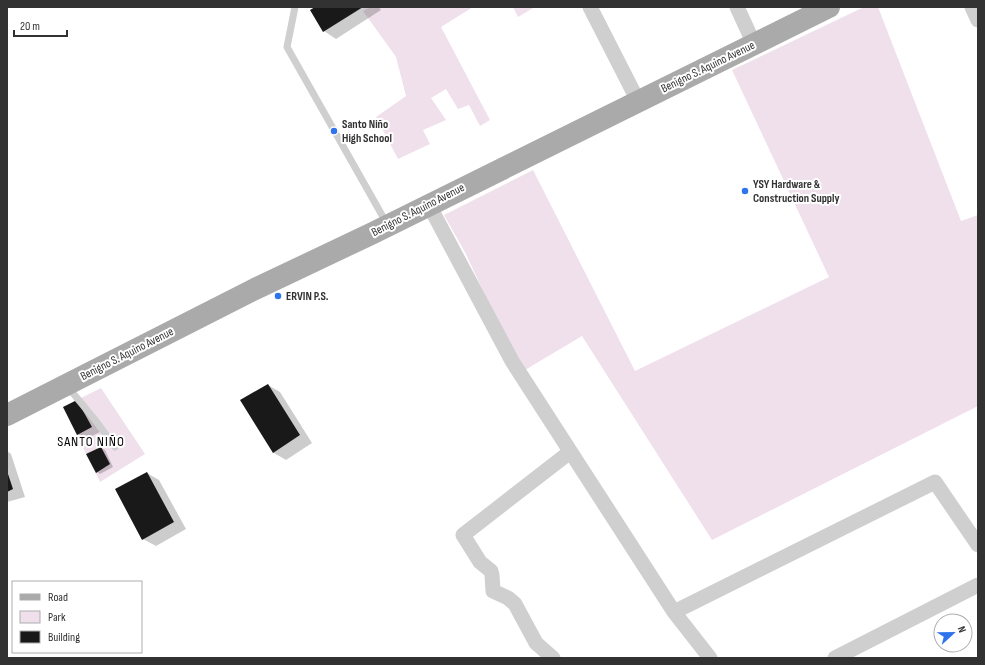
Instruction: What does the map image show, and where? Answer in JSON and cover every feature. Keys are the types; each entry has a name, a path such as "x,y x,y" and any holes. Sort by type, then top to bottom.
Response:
{"main road":[{"name":"Benigno S. Aquino Avenue","path":"7,414 255,289 429,205 829,7"}],"street":[{"path":"590,7 638,101"},
{"path":"737,7 754,44"},
{"path":"972,7 978,20"},
{"path":"429,205 512,361 674,612 710,658"},
{"path":"553,658 536,643 515,604 508,598 493,591 491,571 480,562 463,535 570,452"},
{"path":"674,612 936,482 978,545"},
{"path":"835,658 978,585"}],"lane":[{"path":"295,7 287,47 388,225"},
{"path":"66,385 96,421 115,447"}],"green space":[{"path":"370,7 473,7 441,27 490,120 480,126 469,105 458,109 446,89 431,98 446,120 423,130 430,144 398,159 376,117 406,96 396,57 363,11"},
{"path":"513,7 535,7 518,17"},
{"path":"864,7 878,7 961,221 978,215 978,406 712,540 582,336 525,370 501,330 466,254 444,215 533,170 635,371 829,277 732,70"},
{"path":"101,388 145,454 100,482 63,407"}],"building":[{"path":"315,7 363,7 323,32 310,10"},
{"path":"268,384 300,435 273,453 240,400"},
{"path":"77,400 92,427 77,435 63,407"},
{"path":"101,447 110,464 96,473 86,454"},
{"path":"7,471 13,489 7,492"},
{"path":"147,472 174,522 142,540 115,489"}],"place":[{"name":"Santo Niño High School","path":"334,131"},
{"name":"YSY Hardware & Construction Supply","path":"745,191"},
{"name":"ERVIN P.S.","path":"278,296"}],"district":[{"name":"SANTO NIÑO","path":"91,441"}]}
